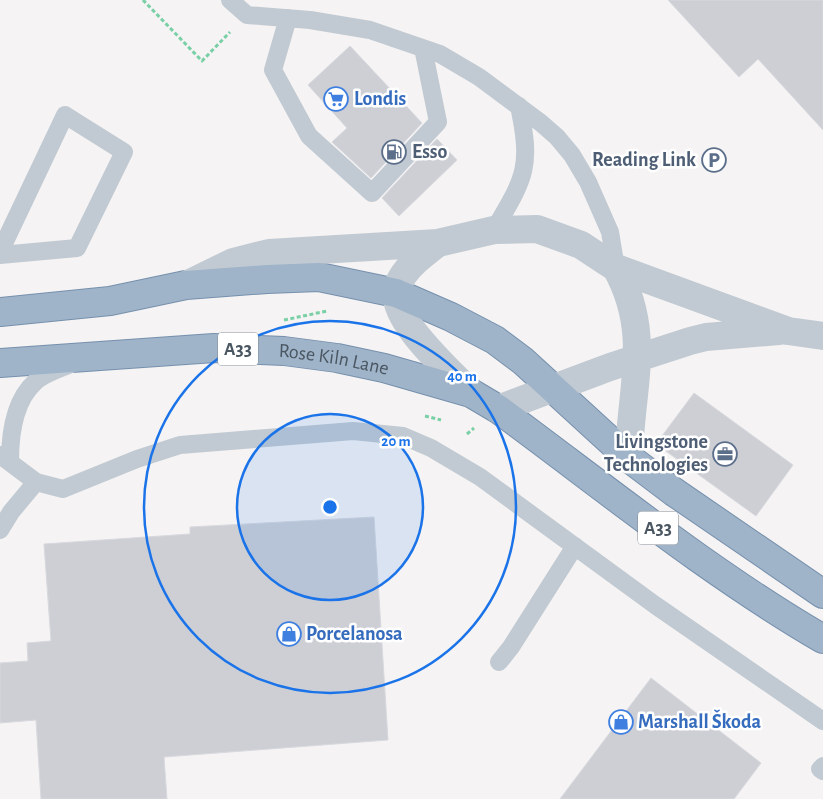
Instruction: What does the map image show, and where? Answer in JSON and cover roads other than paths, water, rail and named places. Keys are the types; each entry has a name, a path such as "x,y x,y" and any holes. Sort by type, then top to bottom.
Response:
{"highway":[{"name":"A33","path":"0,312 110,301 186,285 319,276 396,293 451,317 495,340 523,361 629,458 731,533 823,594"},
{"name":"Rose Kiln Lane","path":"0,362 214,348 284,351 337,358 384,368 471,393"},
{"name":"A33","path":"471,393 498,409 674,540 823,639"}],"street":[{"path":"186,285 234,262 269,253 438,243 494,230 537,229 581,245 616,268 788,331 823,336"},
{"path":"438,243 404,273 396,293 398,306 410,329 471,393"},
{"path":"616,268 631,299 638,358 629,429 629,458"},
{"path":"498,409 638,358 706,337 788,331"}],"lane":[{"path":"230,0 247,15 288,18 370,30 440,54 479,76 557,137 588,182 610,232 616,268"},
{"path":"288,18 273,70 309,136 372,193 438,122 423,48"},
{"path":"494,230 518,189 524,174 527,154 519,106"},
{"path":"64,115 124,152 77,248 0,253 64,115"},
{"path":"88,357 36,381 22,399 5,458 36,482 63,489 137,459 180,445 353,431 398,435 432,448 480,477 655,605 823,721"},
{"path":"0,530 11,512 36,482"},
{"path":"499,662 511,647 575,546"},
{"path":"823,766 820,769 823,771"}],"place":[{"name":"Londis","path":"336,99"},
{"name":"Esso","path":"394,152"},
{"name":"Reading Link","path":"714,160"},
{"name":"Livingstone Technologies","path":"725,454"},
{"name":"Porcelanosa","path":"289,634"},
{"name":"Marshall Škoda","path":"621,722"}]}
